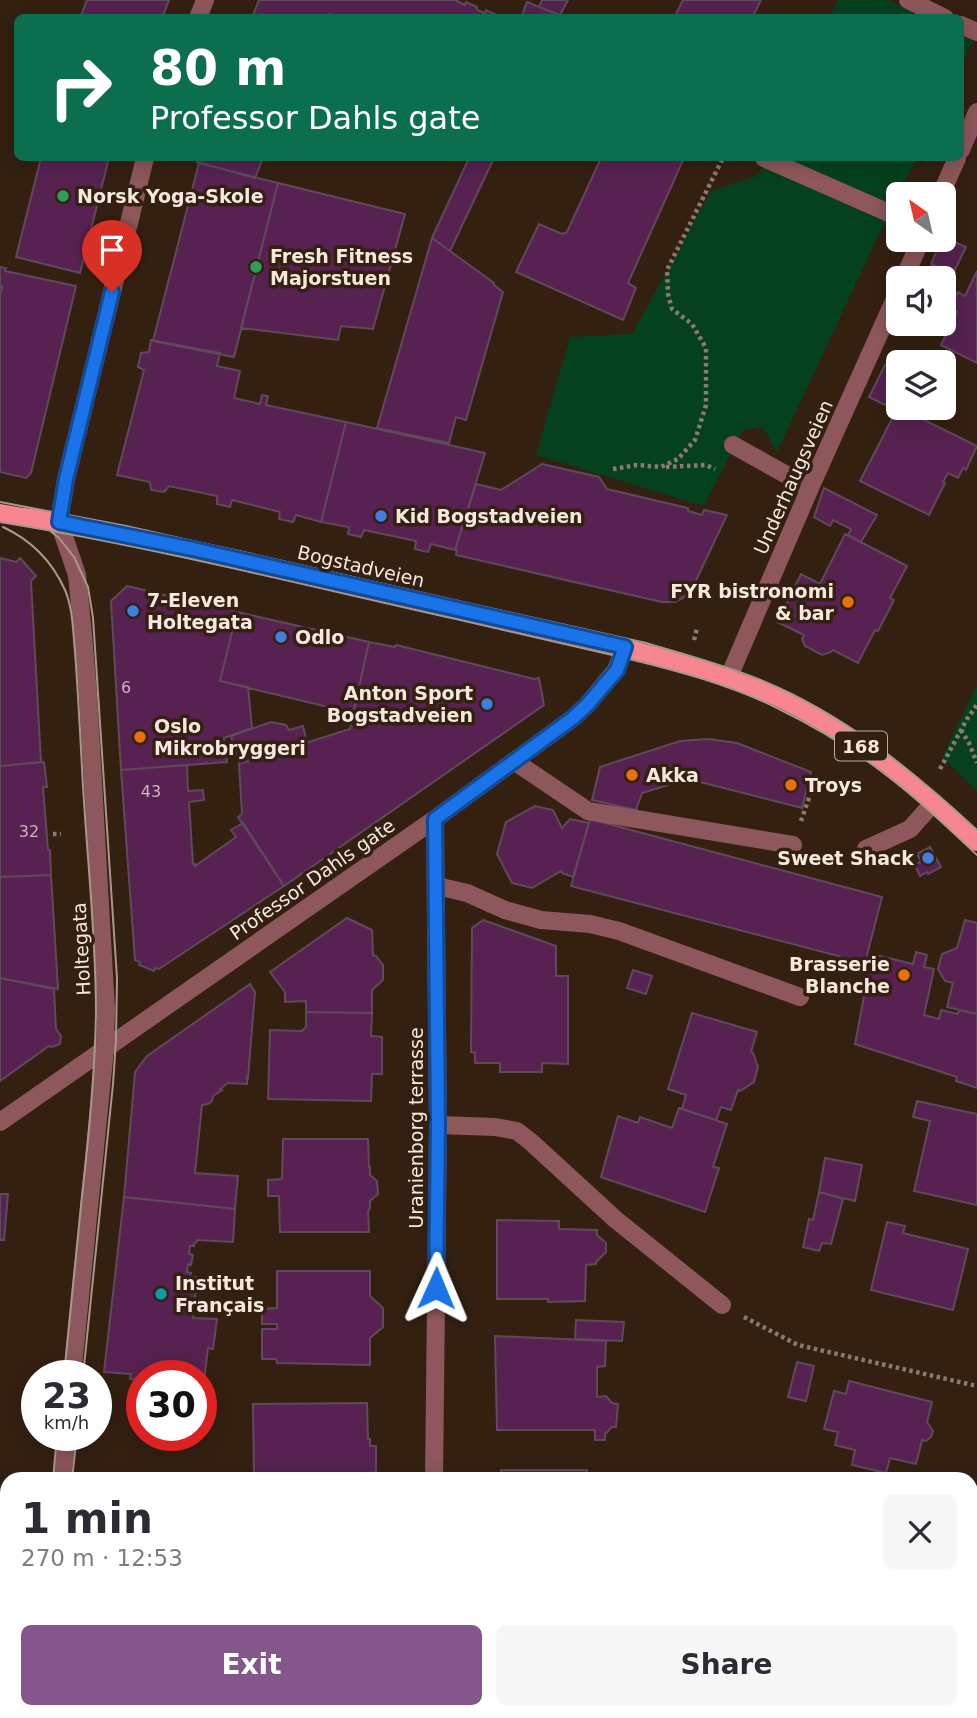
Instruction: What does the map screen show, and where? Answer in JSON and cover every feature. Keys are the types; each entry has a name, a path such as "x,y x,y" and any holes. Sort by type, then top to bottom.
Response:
{"main road":[{"name":"Bogstadveien","path":"0,513 193,549 625,647 728,679"},
{"name":"168","path":"728,679 785,701 844,734 934,802 977,842"}],"street":[{"path":"908,0 937,14"},
{"path":"964,143 977,112"},
{"path":"59,522 66,479 144,161"},
{"path":"771,161 886,213"},
{"path":"946,182 956,161"},
{"name":"Underhaugsveien","path":"728,679 886,319"},
{"path":"733,445 810,488"},
{"name":"Holtegata","path":"59,522 77,575 88,695 106,1009 105,1049 74,1360"},
{"name":"Professor Dahls gate","path":"0,1122 435,819 573,718 617,670 625,647"},
{"path":"514,761 588,811 793,845"},
{"path":"866,849 910,829 934,802"},
{"name":"Uranienborg terrasse","path":"434,1472 438,1125 435,819"},
{"path":"437,886 467,893 505,910 541,920 590,924 619,932 800,997"},
{"path":"438,1125 495,1127 517,1131 615,1219 722,1305"},
{"path":"63,1472 65,1451"}],"path":[{"path":"661,467 678,459 695,440 706,405 706,348 692,324 672,309 667,270 722,161"},
{"path":"613,469 637,465 706,465 714,469"},
{"path":"940,769 977,705"},
{"path":"961,730 977,763"},
{"path":"805,808 811,792"},
{"path":"52,834 61,834"},
{"path":"722,1305 798,1345 977,1386"}],"green space":[{"path":"838,0 887,0 917,14 831,14"},
{"path":"964,36 973,41 964,60"},
{"path":"765,161 915,161 904,182 886,182 886,220 777,452 763,427 743,430 704,506 536,455 570,337 632,334 711,191 758,175"},
{"path":"977,685 977,791 942,757"}],"building":[{"path":"87,0 169,0 164,14 82,14"},
{"path":"259,0 457,0 485,13 486,10 495,14 329,14 254,14"},
{"path":"542,0 568,0 561,14 539,7"},
{"path":"683,0 761,0 754,14 676,14"},
{"path":"527,2 557,14 522,14"},
{"path":"40,161 108,161 80,273 16,257"},
{"path":"198,161 262,161 255,178"},
{"path":"468,161 493,161 450,251 432,238"},
{"path":"600,161 683,161 628,283 636,288 623,320 516,272 539,224 562,234 567,232"},
{"path":"199,163 278,183 234,357 153,341"},
{"path":"278,183 405,214 373,329 341,326 338,340 241,328"},
{"path":"432,238 503,292 466,420 456,417 449,443 377,428"},
{"path":"956,243 966,247 956,268 931,264 936,252 956,252"},
{"path":"0,267 6,268 5,271 76,286 31,473 26,478 0,472"},
{"path":"977,271 977,363 956,352 956,350 941,345 945,336 956,336 956,296 958,292 965,296"},
{"path":"151,340 220,353 217,366 240,371 234,398 260,404 262,395 268,396 266,405 346,422 321,522 296,515 293,522 279,519 280,512 232,500 230,507 217,504 217,496 169,486 164,492 151,490 150,482 117,475 144,370 138,367 141,353 149,352"},
{"path":"885,365 886,365 886,403 869,397"},
{"path":"891,420 924,420 977,446 966,470 963,468 958,478 948,473 929,515 860,481"},
{"path":"346,422 485,453 455,550 431,544 428,552 415,549 416,541 364,530 361,537 348,534 349,527 321,522"},
{"path":"542,464 599,477 607,489 688,508 688,511 702,515 704,510 727,515 691,591 675,602 662,602 456,555 455,550 476,484 501,490"},
{"path":"824,488 877,515 861,542 848,535 851,529 833,520 830,526 814,517"},
{"path":"845,534 907,566 890,598 894,600 858,663 833,650 822,655 805,646 802,639 804,635 777,622 801,574 820,584"},
{"path":"0,558 16,562 20,558 36,576 31,581 41,762 0,766"},
{"path":"127,586 237,612 220,681 248,687 252,728 224,738 227,762 121,770 111,601"},
{"path":"237,612 369,642 353,713 220,681"},
{"path":"369,642 396,645 539,678 544,705 284,886 238,817 242,814 239,764 350,729"},
{"path":"271,722 286,725 289,730 303,726 307,742 239,764 231,736"},
{"path":"708,739 737,743 811,772 802,808 688,779 642,793 636,810 592,800 600,767 680,741"},
{"path":"44,762 47,787 43,787 51,875 0,877 0,766"},
{"path":"187,765 188,791 203,790 204,800 189,802 193,864 195,866 236,837 231,830 243,823 284,886 154,971 139,965 140,962 135,960 121,770"},
{"path":"535,806 553,810 562,828 570,819 589,823 573,877 561,871 532,888 512,883 497,854 506,822"},
{"path":"590,819 882,897 865,963 571,886"},
{"name":"Sweet Shack","path":"930,847 941,867 920,876 915,865 921,861 917,854"},
{"path":"51,875 58,989 0,978 0,877"},
{"path":"347,918 372,930 373,955 383,965 383,980 372,990 372,1013 306,1012 306,1001 285,1002 285,992 270,972"},
{"path":"483,920 556,946 556,976 568,976 568,1064 542,1063 542,1072 500,1072 500,1063 475,1063 475,1053 471,1052 472,928"},
{"path":"965,920 977,923 977,1014 947,1007 953,983 945,981 938,969 942,954 957,948"},
{"path":"916,952 927,955 924,967 934,969 924,1015 939,1019 941,1010 977,1014 977,1088 956,1081 957,1077 855,1044 872,954 913,964"},
{"path":"633,970 652,976 646,994 627,988"},
{"path":"0,978 54,989 56,1029 61,1036 60,1044 49,1046 0,1081"},
{"path":"250,984 255,992 247,1084 228,1083 213,1096 212,1101 202,1105 195,1173 238,1176 235,1209 124,1197 135,1072 147,1056"},
{"path":"306,1012 372,1013 371,1036 382,1037 382,1074 372,1074 371,1101 268,1099 270,1030 302,1031 306,1027"},
{"path":"692,1013 757,1032 751,1052 758,1067 754,1082 738,1090 731,1110 721,1107 716,1120 682,1109 686,1095 668,1089"},
{"path":"917,1101 977,1114 977,1205 914,1191 930,1121 913,1117"},
{"path":"679,1108 727,1124 713,1167 719,1168 705,1212 601,1177 618,1116 638,1123 640,1117 672,1128"},
{"path":"283,1139 368,1139 370,1175 377,1181 378,1194 370,1201 369,1232 280,1232 279,1196 268,1196 268,1180 282,1179"},
{"path":"825,1158 862,1165 855,1201 819,1192"},
{"path":"819,1192 843,1199 831,1244 822,1243 819,1251 803,1247"},
{"path":"0,1194 8,1194 4,1240 0,1240"},
{"path":"124,1197 235,1209 233,1242 198,1240 194,1246 190,1246 189,1254 193,1255 187,1272 191,1273 190,1277 197,1277 193,1318 217,1319 213,1349 208,1348 207,1360 126,1360 126,1374 112,1373 112,1360 105,1360"},
{"path":"497,1220 559,1221 559,1229 597,1230 597,1235 606,1243 606,1252 596,1264 586,1265 585,1301 497,1299"},
{"path":"887,1222 905,1226 903,1233 968,1249 953,1310 871,1290"},
{"path":"277,1271 370,1271 370,1296 383,1308 383,1327 370,1338 370,1365 277,1363 276,1359 262,1359 262,1329 277,1329 277,1324 262,1324 262,1309 277,1308"},
{"path":"576,1320 624,1322 622,1341 575,1339"},
{"path":"495,1336 606,1341 605,1366 597,1367 597,1397 606,1396 612,1403 618,1404 616,1427 612,1427 605,1434 605,1440 595,1440 595,1430 497,1430"},
{"path":"797,1362 814,1366 806,1401 788,1397"},
{"path":"849,1381 932,1402 927,1422 933,1431 931,1437 926,1441 922,1440 916,1464 890,1458 886,1472 852,1465 855,1450 835,1445 838,1432 824,1429 834,1391 846,1394"},
{"path":"367,1403 368,1439 370,1446 376,1446 376,1472 254,1472 253,1404"},
{"path":"501,1470 587,1470 587,1472"}],"tram line":[{"path":"0,502 126,526 646,643 720,665 763,681 822,710 903,766 977,830"},
{"path":"0,522 114,543 285,580 621,657 720,685 777,708 855,752 908,792 977,855"},
{"path":"3,527 40,552 60,580 71,612 76,667 93,921 96,1012 89,1127 66,1360"},
{"path":"49,530 74,557 88,587 93,618 117,978 113,1084 85,1360"},
{"path":"54,1472 56,1451"},
{"path":"73,1472 75,1451"}],"place":[{"name":"Norsk Yoga-Skole","path":"63,196"},
{"name":"Fresh Fitness Majorstuen","path":"256,267"},
{"name":"Kid Bogstadveien","path":"381,516"},
{"name":"FYR bistronomi & bar","path":"848,602"},
{"name":"7-Eleven Holtegata","path":"133,611"},
{"name":"Odlo","path":"281,637"},
{"name":"Anton Sport Bogstadveien","path":"487,704"},
{"name":"Oslo Mikrobryggeri","path":"140,737"},
{"name":"Akka","path":"632,775"},
{"name":"Troys","path":"791,785"},
{"name":"Sweet Shack","path":"928,858"},
{"name":"Brasserie Blanche","path":"904,975"},
{"name":"Institut Français","path":"161,1294"}],"route":[{"path":"112,292 66,479 59,522 193,549 625,647 617,670 573,718 435,819 438,1125 436,1288"}]}
